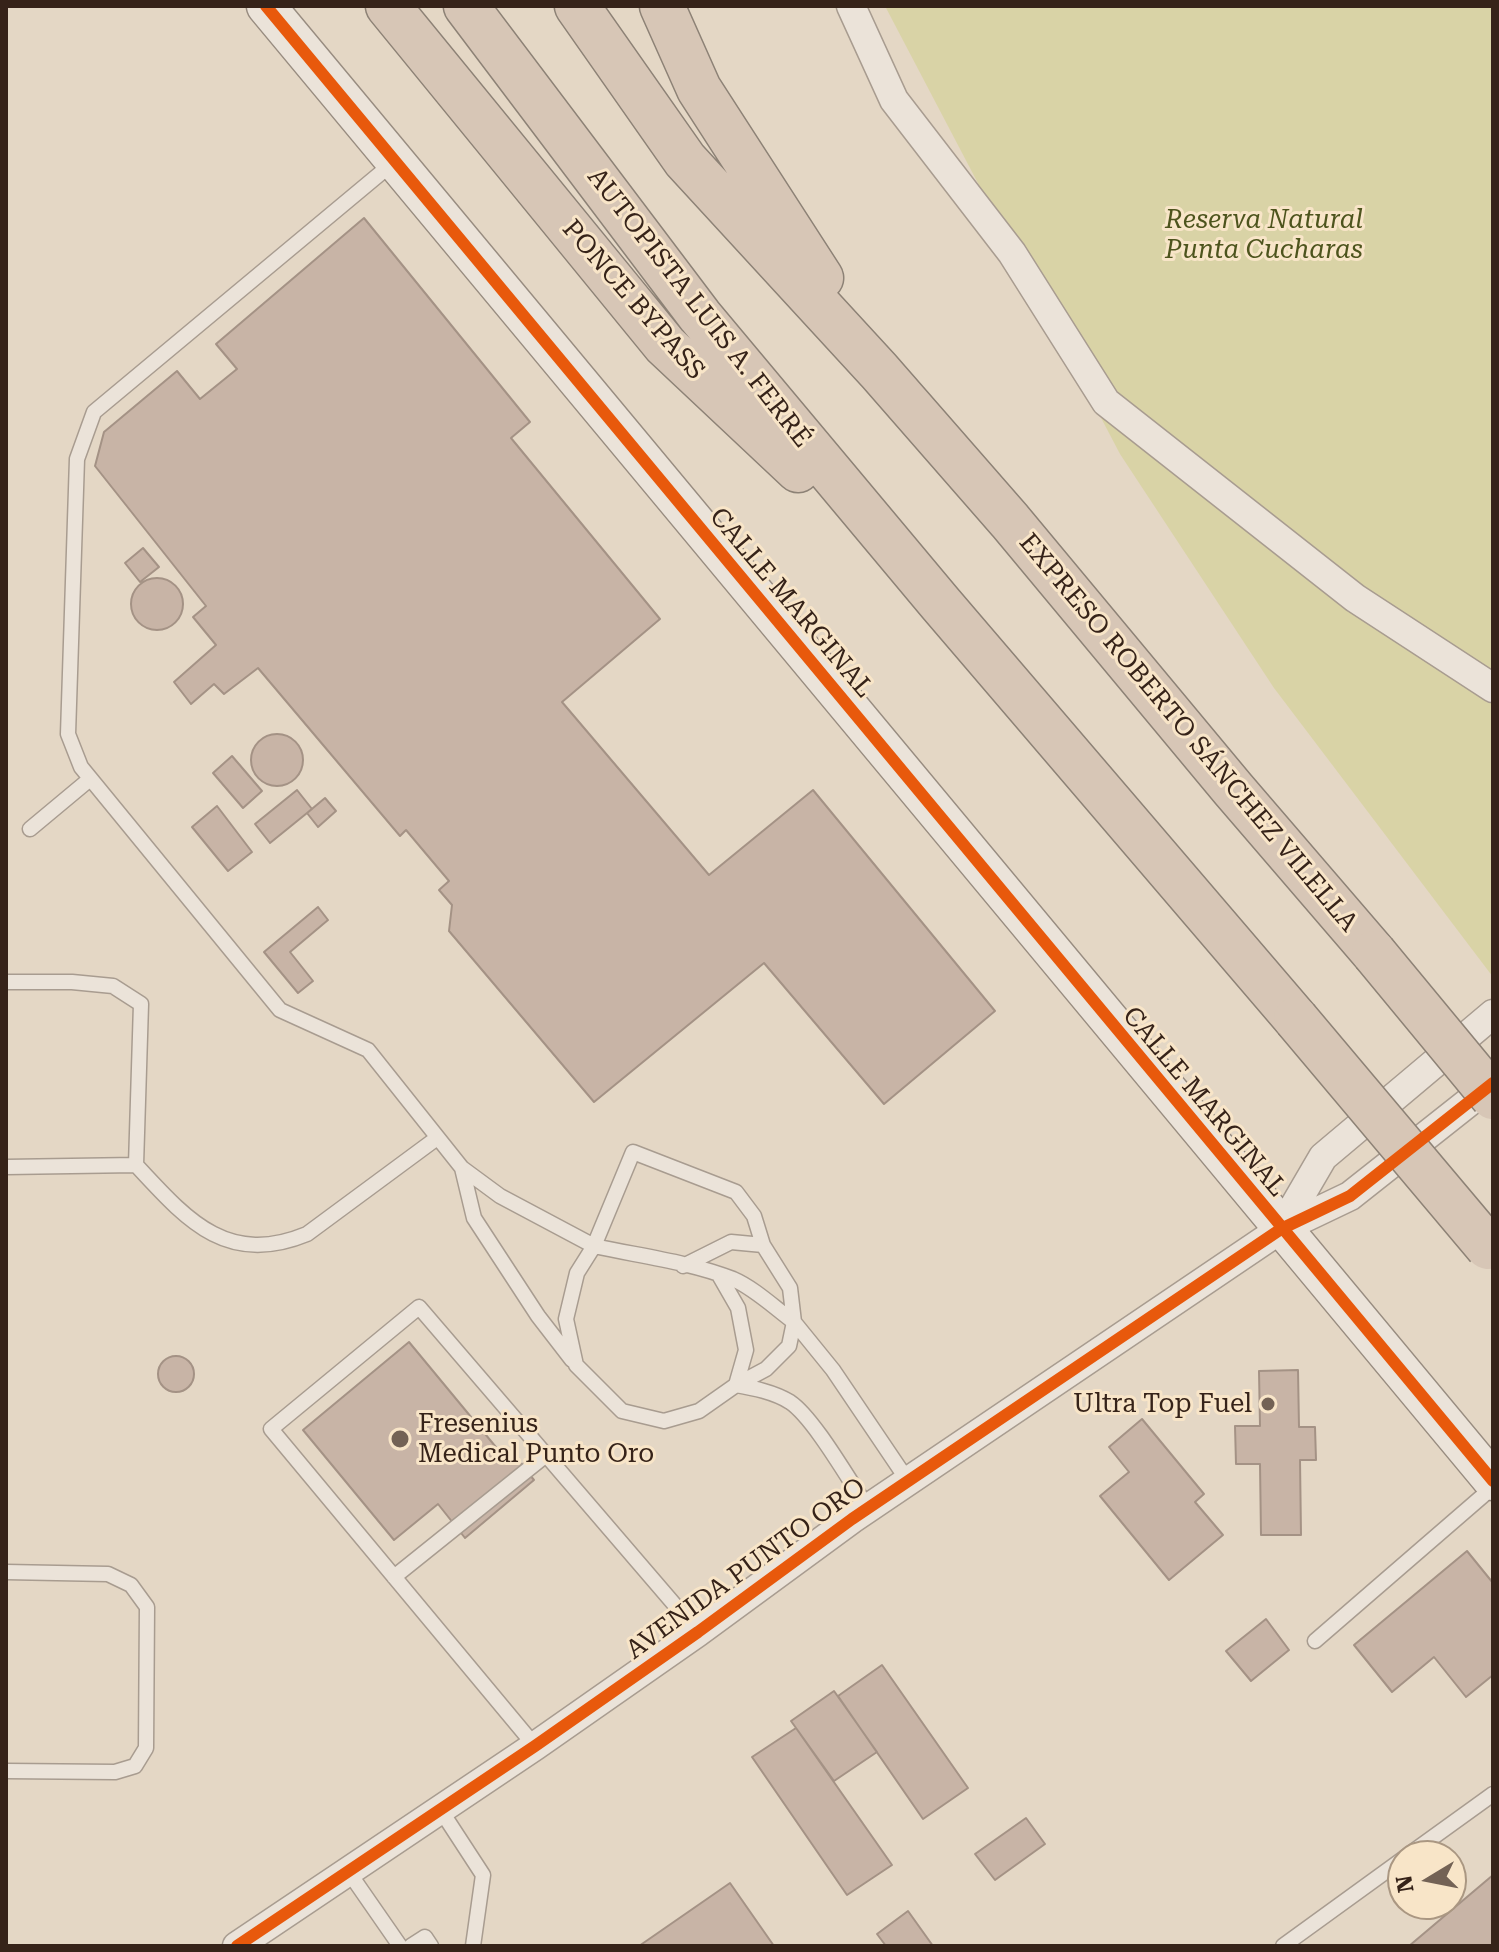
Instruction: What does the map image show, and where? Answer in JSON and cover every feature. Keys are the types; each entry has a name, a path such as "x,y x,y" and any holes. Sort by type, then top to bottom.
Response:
{"highway":[{"name":"PONCE BYPASS","path":"388,6 665,345 940,603"},
{"name":"AUTOPISTA LUIS A. FERRÉ","path":"466,6 700,316 940,603"},
{"path":"577,6 685,160 879,371"},
{"path":"662,6 699,89 879,371"},
{"name":"EXPRESO ROBERTO SÁNCHEZ VILELLA","path":"879,371 1010,521 1493,1097"},
{"path":"940,603 1490,1251"}],"street":[{"name":"CALLE MARGINAL","path":"266,6 1493,1484"},
{"path":"851,6 894,100 1012,253 1106,402 1355,598 1493,688"},
{"path":"1281,1229 1323,1157 1493,1014"},
{"name":"AVENIDA PUNTO ORO","path":"237,1946 535,1746 868,1508 1281,1229 1350,1196 1493,1083"}],"lane":[{"path":"394,162 94,412 77,459 68,734 81,767 90,779 280,1010 368,1050 462,1168 500,1196 594,1246 735,1280 794,1322 833,1370 908,1481"},
{"path":"30,829 90,779"},
{"path":"6,982 72,982 113,986 141,1004 136,1165 176,1208 203,1231 230,1243 262,1246 285,1243 307,1234 437,1138"},
{"path":"462,1168 474,1218 538,1316 576,1365 622,1411 664,1421 699,1411 766,1369 789,1346 794,1322 790,1288 763,1245 754,1216 736,1192 633,1152 594,1246 577,1273 566,1319 576,1365"},
{"path":"6,1167 136,1165"},
{"path":"683,1266 731,1242 763,1245"},
{"path":"719,1275 738,1308 746,1350 736,1385"},
{"path":"535,1746 271,1429 419,1307 698,1632"},
{"path":"736,1385 757,1389 791,1403 821,1436 868,1508"},
{"path":"394,1577 546,1455"},
{"path":"1315,1641 1493,1484"},
{"path":"6,1572 108,1574 131,1585 147,1607 146,1748 135,1766 115,1772 6,1771"},
{"path":"1430,1840 1493,1794"},
{"path":"440,1809 483,1875 473,1946"},
{"path":"348,1871 400,1946"},
{"path":"1283,1946 1387,1871"},
{"path":"411,1946 425,1937 431,1946"}],"green space":[{"name":"Reserva Natural Punta Cucharas","path":"885,6 1493,6 1493,977 1274,688 1120,454"}],"building":[{"path":"364,218 530,422 511,438 660,619 562,702 709,875 813,790 995,1011 884,1104 764,963 594,1102 449,931 452,905 439,890 449,881 406,830 400,836 258,668 224,694 214,684 191,704 174,682 216,645 193,617 206,606 95,466 104,432 177,371 200,399 237,369 216,344"},
{"path":"143,548 159,567 140,582 125,563"},
{"path":"157,578 176,585 183,604 176,623 157,630 138,623 131,604 138,585"},
{"path":"277,734 296,741 303,760 296,779 277,786 258,779 251,760 258,741"},
{"path":"232,756 262,791 243,808 213,773"},
{"path":"297,790 312,809 270,843 255,824"},
{"path":"325,798 336,811 318,827 307,813"},
{"path":"217,806 252,852 228,871 192,827"},
{"path":"318,907 328,920 290,952 313,981 298,993 264,952"},
{"name":"Fresenius Medical Punto Oro","path":"409,1342 500,1452 507,1447 534,1480 465,1538 438,1504 394,1540 303,1430"},
{"path":"176,1356 188,1362 194,1374 188,1386 176,1392 164,1386 158,1374 164,1362"},
{"path":"1298,1370 1299,1427 1315,1427 1316,1460 1300,1460 1301,1535 1261,1535 1260,1464 1236,1464 1235,1426 1260,1426 1259,1371"},
{"path":"1142,1419 1204,1494 1195,1502 1223,1535 1169,1580 1100,1496 1129,1472 1109,1447"},
{"path":"1467,1551 1493,1583 1493,1675 1466,1697 1434,1657 1392,1692 1354,1645"},
{"path":"1266,1619 1289,1650 1251,1681 1226,1651"},
{"path":"882,1665 968,1788 923,1819 838,1696"},
{"path":"834,1691 877,1752 834,1781 791,1721"},
{"path":"796,1728 892,1865 847,1895 752,1757"},
{"path":"1026,1818 1045,1844 995,1880 975,1854"},
{"path":"1493,1875 1493,1946 1409,1946 1440,1920 1467,1920 1467,1897"},
{"path":"730,1883 774,1946 639,1946"},
{"path":"908,1911 933,1946 886,1946 877,1934"}],"cycle path":[{"path":"266,6 1493,1481"},
{"path":"237,1946 535,1746 852,1519 1281,1229 1350,1196 1493,1083"}],"place":[{"name":"Ultra Top Fuel","path":"1268,1404"},
{"name":"Fresenius Medical Punto Oro","path":"400,1439"}]}
